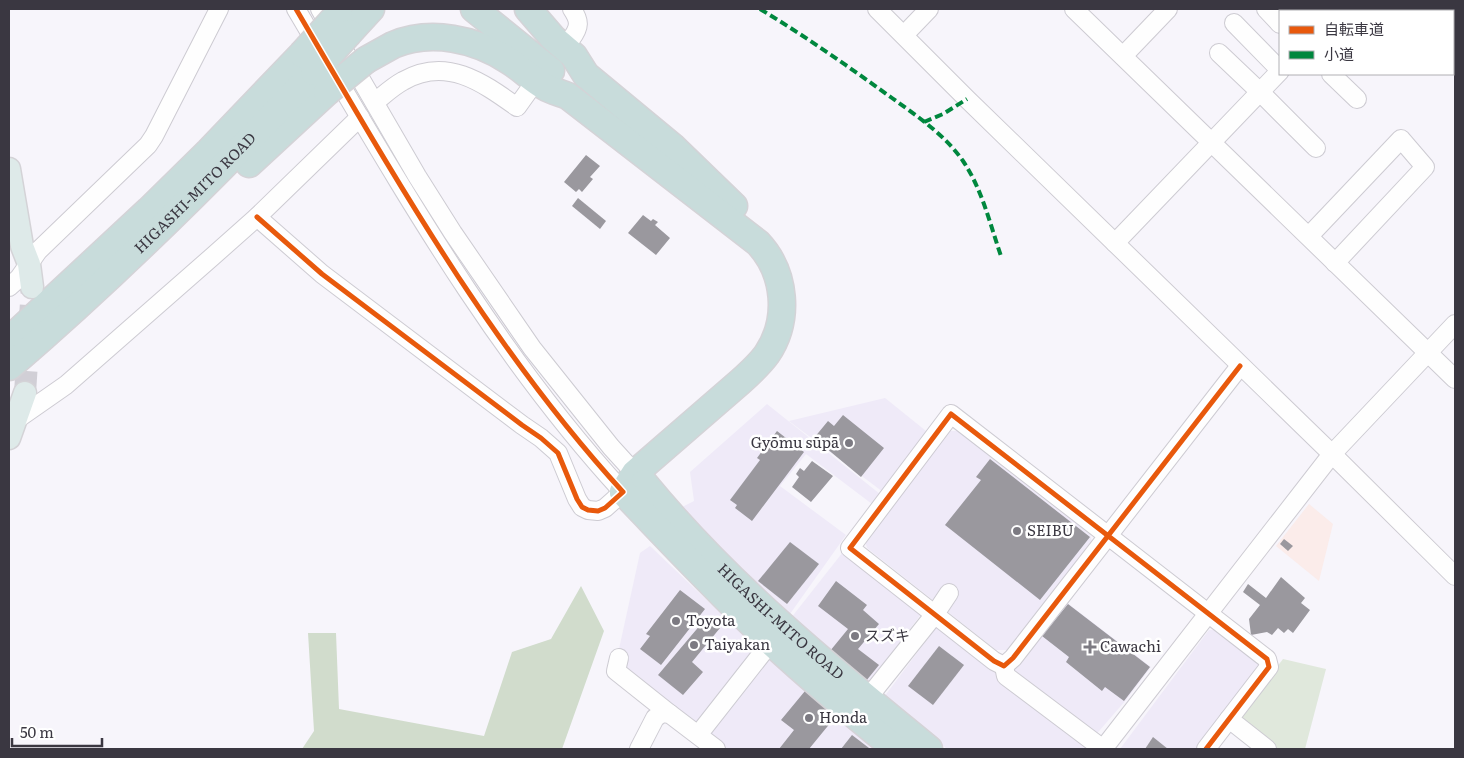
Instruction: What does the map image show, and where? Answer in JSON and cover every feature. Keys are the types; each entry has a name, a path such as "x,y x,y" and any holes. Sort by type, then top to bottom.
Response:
{"highway":[{"path":"21,343 168,236 311,66 336,14 371,9"},
{"path":"474,9 557,75 568,96"},
{"path":"492,9 563,67 586,75"},
{"path":"528,9 553,38 574,56 586,75 673,147 772,242 786,263 793,288 794,312 789,336 768,372 748,395 733,408 634,483"},
{"path":"311,66 366,60 394,45 408,40 440,37 475,43 508,60 547,88 568,96 758,243 766,252 772,262 782,300 782,315 774,341 767,354 755,368 634,483"},
{"name":"HIGASHI-MITO ROAD","path":"9,367 21,343 149,210 209,151 252,98 311,66"},
{"name":"HIGASHI-MITO ROAD","path":"634,483 697,569 771,642 855,716 896,749"},
{"name":"HIGASHI-MITO ROAD","path":"634,483 664,508 717,563 784,627 867,699 929,749"}],"main road":[{"path":"9,169 22,246 29,264 32,287"},
{"path":"11,428 24,393"}],"street":[{"path":"9,287 19,278 38,251 148,145 219,9"},
{"path":"296,9 436,243 514,359 594,461 634,483"},
{"path":"571,38 578,24 572,9"},
{"path":"877,9 1455,576"},
{"path":"904,35 929,9"},
{"path":"1074,9 1455,379"},
{"path":"1123,56 1168,9"},
{"path":"1266,9 1279,23"},
{"path":"336,14 375,102 417,176 453,233 532,348 610,447 634,483"},
{"path":"1234,23 1279,70"},
{"path":"1218,53 1316,148"},
{"path":"375,102 404,80 434,71 448,71 467,76 490,88 517,107 532,86"},
{"path":"1115,243 1279,72"},
{"path":"1332,75 1356,99"},
{"path":"11,428 66,385 258,216 360,117"},
{"path":"1309,236 1401,140 1425,167 1335,263"},
{"path":"258,216 322,274 541,438 558,453 582,507 593,511 605,508 634,483"},
{"path":"1004,666 1006,676 1103,749 1332,454 1455,324"},
{"path":"1004,666 1013,658 1240,366"},
{"path":"1004,666 994,661 850,548 951,414 1267,659 1269,667 1206,749"},
{"path":"867,699 935,614 949,593"},
{"path":"698,735 771,642"},
{"path":"619,658 616,671 716,749"},
{"path":"639,749 655,718 662,713 670,714"},
{"path":"1229,719 1267,749"}],"shaded area":[{"path":"885,398 926,431 883,492 789,421"},
{"path":"767,404 880,494 872,504 806,454 780,486 846,535 790,614 746,573 682,507 694,501 690,472"},
{"path":"950,431 959,431 1090,533 1092,542 1007,650 996,650 867,548 865,540"},
{"path":"1309,504 1333,524 1319,581 1276,546"},
{"path":"650,546 758,649 698,727 624,670 628,653 619,649 640,553"},
{"path":"843,552 922,613 868,684 791,618"},
{"path":"1066,602 1151,667 1126,700 1093,738 1012,673"},
{"path":"938,625 1090,749 947,749 884,697"},
{"path":"1209,630 1219,630 1258,661 1260,668 1196,749 1120,749"},
{"path":"765,656 878,749 728,749 705,731"},
{"path":"1283,659 1326,669 1305,749 1278,749 1243,722 1241,714"}],"green space":[{"path":"581,586 604,631 562,749 302,749 314,731 308,633 336,633 339,709 484,736 512,652 551,639"}],"building":[{"path":"586,155 600,166 590,177 593,179 582,192 579,189 576,192 564,182"},
{"path":"578,198 606,221 600,229 572,206"},
{"path":"643,215 651,221 653,219 658,222 655,225 670,238 656,255 628,233"},
{"name":"Gyōmu sūpā","path":"843,415 884,448 861,477 814,438 828,421 834,426"},
{"path":"777,431 804,452 752,521 735,508 737,505 730,500 760,460 757,458"},
{"name":"SEIBU","path":"990,459 1090,537 1040,600 945,525 981,480 976,477"},
{"path":"812,461 833,476 811,502 792,487 799,477 796,474 800,468 804,471"},
{"path":"1284,539 1293,546 1288,551 1280,544"},
{"path":"790,542 819,564 787,604 758,581"},
{"path":"1281,577 1305,598 1301,603 1310,610 1293,633 1288,629 1284,633 1278,628 1272,635 1267,632 1251,635 1249,619 1260,605 1243,592 1248,584 1266,598"},
{"path":"836,581 867,605 863,610 879,624 858,649 879,665 866,681 830,651 848,629 818,606"},
{"name":"Toyota","path":"680,590 705,609 661,665 640,649 650,636 646,634"},
{"name":"Cawachi","path":"1068,604 1150,667 1124,701 1105,687 1102,691 1066,662 1069,657 1042,636"},
{"name":"Taiyakan","path":"707,617 720,628 692,662 703,672 683,695 658,675"},
{"path":"939,646 964,665 933,705 908,686"},
{"name":"Honda","path":"805,691 836,716 809,749 779,749 794,730 781,720"},
{"path":"852,735 869,748 841,749"},
{"path":"1153,737 1168,749 1145,749"}],"tunnel":[{"path":"25,393 32,287"}],"marked path":[{"path":"760,9 876,86 921,119 948,143 970,172 985,207 1001,256"},
{"path":"924,122 943,114 967,99"}],"cycle path":[{"path":"257,217 322,274 541,438 558,453 582,507 598,511 605,508 623,492 575,437 487,320 408,197 296,9"},
{"path":"1206,749 1269,667 1267,659 951,414 850,548 994,661 1004,666 1013,658 1240,366"}],"place":[{"name":"Gyōmu sūpā","path":"849,443"},
{"name":"SEIBU","path":"1017,531"},
{"name":"Toyota","path":"676,621"},
{"name":"スズキ","path":"855,636"},
{"name":"Taiyakan","path":"694,645"},
{"name":"Cawachi","path":"1090,647"},
{"name":"Honda","path":"809,718"}]}
